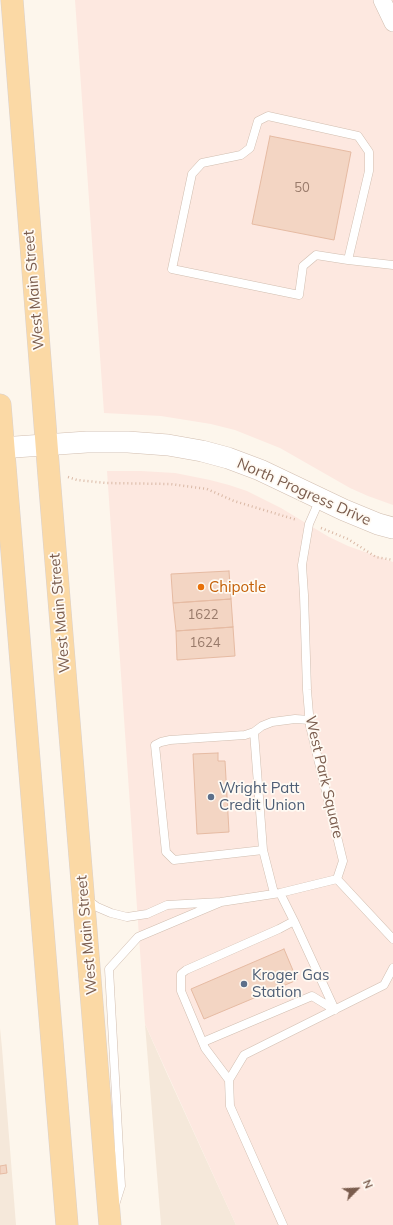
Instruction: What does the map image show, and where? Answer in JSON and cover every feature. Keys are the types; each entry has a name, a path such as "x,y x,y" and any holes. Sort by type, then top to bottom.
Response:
{"main road":[{"name":"West Main Street","path":"12,0 110,1223"},
{"path":"0,405 9,447 67,1225"}],"street":[{"path":"382,0 393,23"},
{"name":"North Progress Drive","path":"9,447 47,444 128,442 168,445 202,451 228,458 260,470 344,510 378,524 393,528"}],"lane":[{"path":"348,260 369,171 369,152 358,136 268,116 258,121 250,148 241,155 202,163 192,174 172,269 300,295 303,266 316,255 348,260 393,265"},
{"name":"West Park Square","path":"320,498 309,524 302,566 307,690 310,720 343,862 337,879"},
{"path":"263,850 174,860 166,852 155,746 161,742 170,740 245,736 272,722 295,719 310,720"},
{"path":"254,732 263,850 276,893 294,921 335,1010"},
{"path":"83,897 97,907 111,913 127,917 147,914 168,905 221,902 276,893 337,879 393,939"},
{"path":"110,1223 121,1186 109,969 138,937 221,902"},
{"path":"229,1080 205,1048 181,991 181,974 186,970 294,921"},
{"path":"283,1225 230,1106 229,1080 244,1055 384,985 393,968"},
{"path":"203,1042 312,996 335,1010"}],"path":[{"path":"49,476 70,477 77,480 106,483 170,484 207,490 234,501 309,524 348,539 376,557 393,560"}],"shaded area":[{"path":"75,0 393,0 393,505 350,488 280,448 235,430 211,424 161,416 104,413"},
{"path":"107,471 175,473 229,485 247,491 281,508 329,537 348,546 393,562 393,1225 236,1225 145,1024"},
{"path":"145,1024 168,1076 236,1225 161,1225"},
{"path":"0,1028 2,1048 16,1225 0,1225"}],"building":[{"path":"270,136 351,152 334,240 252,224"},
{"name":"Chipotle","path":"229,571 231,599 173,603 171,574"},
{"path":"231,599 233,627 176,631 173,603"},
{"path":"233,627 235,656 177,660 176,631"},
{"name":"Wright Patt Credit Union","path":"218,753 218,761 225,761 229,832 197,834 193,754"},
{"name":"Kroger Gas Station","path":"284,949 297,980 204,1019 191,989"},
{"path":"6,1165 7,1173 0,1174 0,1166"}],"place":[{"name":"Chipotle","path":"201,587"},
{"name":"Wright Patt Credit Union","path":"211,797"},
{"name":"Kroger Gas Station","path":"244,984"}]}
